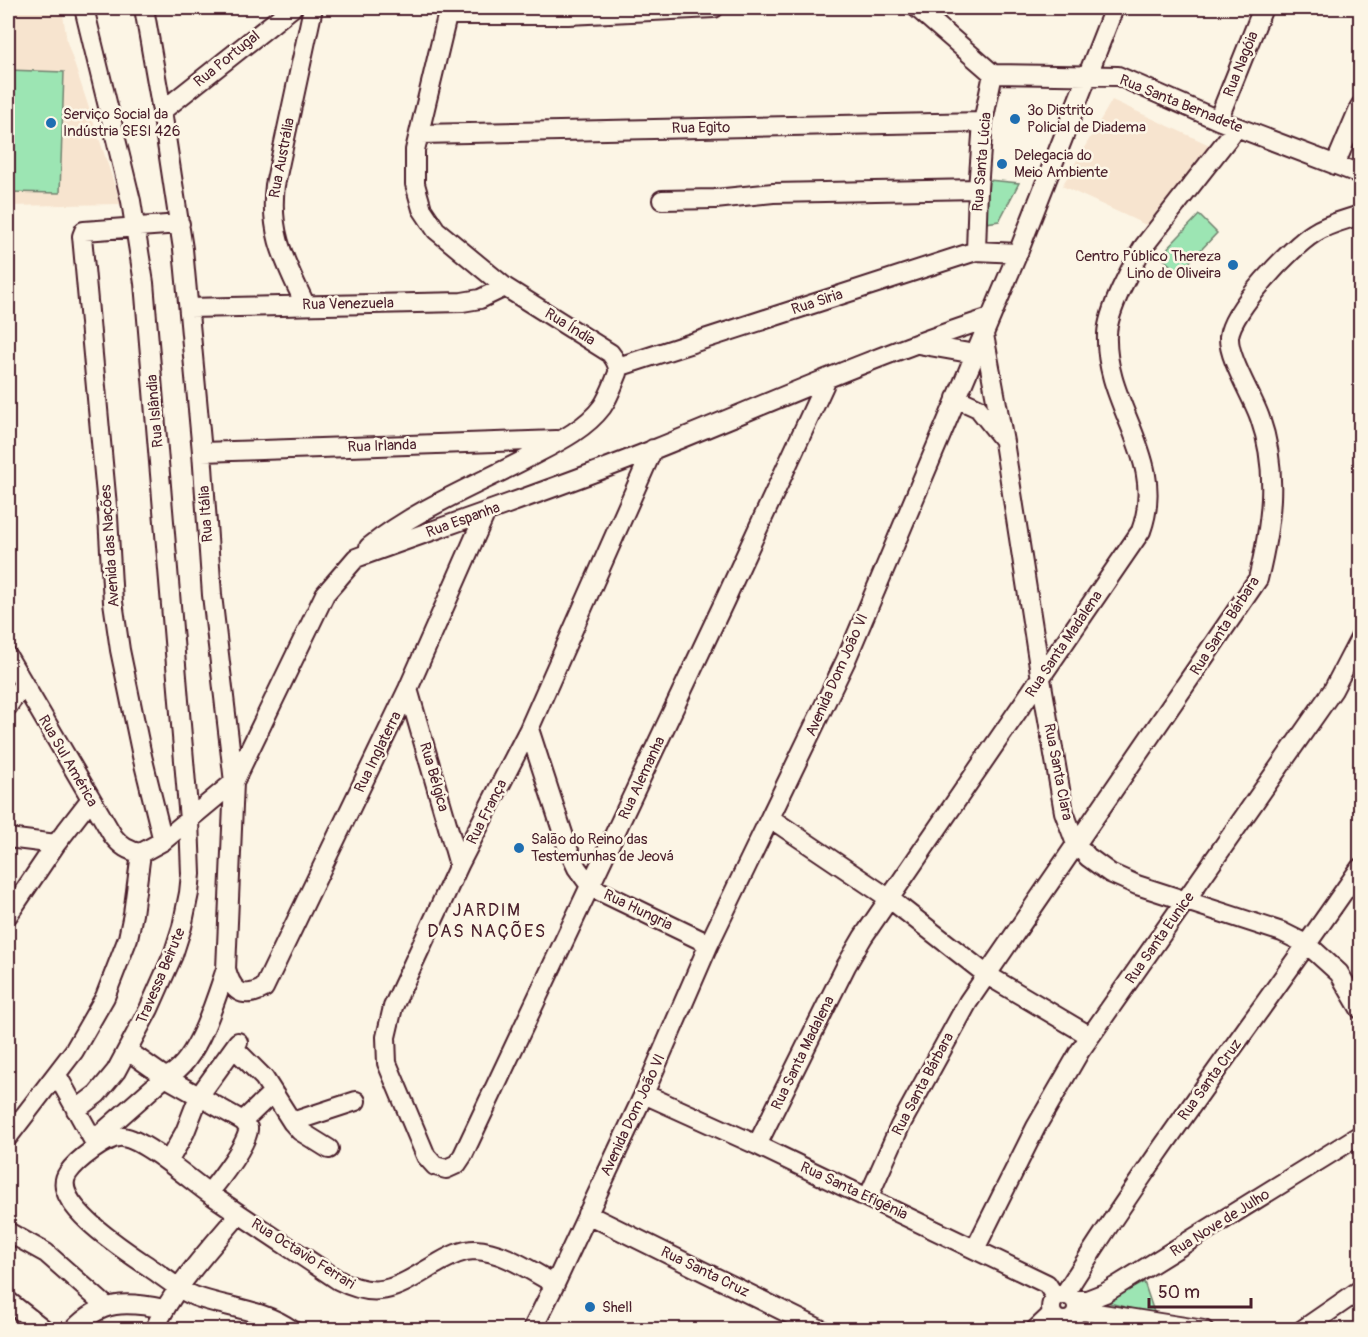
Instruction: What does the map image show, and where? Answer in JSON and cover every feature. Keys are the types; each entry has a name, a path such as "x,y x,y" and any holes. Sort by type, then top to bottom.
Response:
{"street":[{"name":"Rua Islândia","path":"84,8 137,228 144,283 189,820"},
{"name":"Rua Itália","path":"144,8 180,224 202,452 212,595 234,782 226,969 194,1048 177,1071 165,1077 95,1144 72,1168 65,1177 64,1183 68,1197 81,1215 95,1228 178,1287"},
{"name":"Rua Portugal","path":"162,111 292,8"},
{"name":"Rua Austrália","path":"305,304 277,237 273,206 275,185 313,8"},
{"path":"448,11 568,15 714,8"},
{"path":"917,8 993,74"},
{"name":"Avenida Dom João VI","path":"532,1329 644,1094 709,944 846,660 1018,254 1114,8"},
{"name":"Rua Nagóia","path":"1218,120 1263,8"},
{"name":"Rua Índia","path":"448,11 415,150 415,184 422,209 436,230 505,286 604,348 615,359 618,367"},
{"name":"Rua Santa Bernadete","path":"993,74 1118,76 1218,120 1360,174"},
{"name":"Rua Santa Lúcia","path":"976,251 982,122 993,74"},
{"path":"1335,165 1360,106"},
{"name":"Rua Egito","path":"420,134 982,122"},
{"name":"Rua Santa Madalena","path":"757,1145 846,966 869,927 1141,531 1147,514 1149,495 1147,473 1142,454 1110,372 1107,331 1132,264 1237,127"},
{"path":"662,200 715,199 773,193 978,189"},
{"name":"Rua Santa Bárbara","path":"868,1198 905,1116 954,1027 987,975 1200,667 1258,579 1268,538 1270,464 1260,418 1231,350 1229,338 1232,326 1246,302 1299,244 1316,231 1360,215"},
{"path":"137,228 180,224"},
{"name":"Avenida das Nações","path":"137,228 84,231 82,236 108,517 113,602 120,650 142,756 163,841"},
{"name":"Rua Siria","path":"618,367 976,251 1018,254"},
{"name":"Rua Venezuela","path":"189,308 462,302 480,299 505,286"},
{"name":"Rua Espanha","path":"141,853 163,841 234,782 325,594 356,558 653,449 827,378 990,318"},
{"name":"Rua Santa Clara","path":"984,335 1005,442 1064,812 1076,844 1088,857 1110,873 1137,885 1282,932 1308,945 1339,973 1359,1002"},
{"path":"918,344 975,354"},
{"path":"356,558 397,527 561,440 588,422 602,407 611,390 618,367"},
{"name":"Rua Alemanha","path":"446,1169 456,1164 463,1155 591,887 827,378"},
{"path":"978,408 993,387"},
{"name":"Rua Santa Clara","path":"956,398 978,408 1005,442"},
{"name":"Rua Irlanda","path":"202,452 561,440"},
{"name":"Rua França","path":"446,1169 435,1166 426,1156 387,1063 386,1037 393,1007 459,865 529,729 653,449"},
{"path":"458,493 477,515"},
{"name":"Rua Inglaterra","path":"226,969 233,988 242,993 250,994 264,988 408,689 477,515"},
{"name":"Rua Santa Eunice","path":"975,1249 1036,1127 1090,1036 1186,902 1332,690 1360,638"},
{"name":"Rua Sul América","path":"8,657 90,800 120,845 130,851 141,853"},
{"path":"8,706 23,684"},
{"name":"Rua Bélgica","path":"408,689 459,865"},
{"name":"Rua Hungria","path":"529,729 568,849 577,868 591,887 709,944"},
{"path":"8,915 56,844 90,800"},
{"path":"770,818 890,899 987,975 1090,1036"},
{"name":"Travessa Beirute","path":"76,1110 105,1085 128,1050 162,981 182,927 191,874 189,820"},
{"path":"8,838 56,844"},
{"path":"8,1137 78,1045 105,997 125,947 134,914 141,853"},
{"name":"Rua Santa Cruz","path":"1035,1329 1065,1304 1095,1244 1185,1113 1308,945 1360,868"},
{"path":"168,1162 185,1132 199,1096 236,1045 273,1092 292,1122 310,1139 329,1149"},
{"path":"128,1050 165,1077 243,1120 248,1128 247,1135 231,1164 209,1193"},
{"path":"57,1075 95,1144"},
{"path":"243,1120 273,1092"},
{"name":"Rua Santa Efigênia","path":"644,1094 757,1145 1047,1284 1065,1304"},
{"path":"292,1122 356,1101"},
{"name":"Rua Nove de Julho","path":"1065,1304 1087,1300 1105,1293 1360,1135"},
{"name":"Rua Octavio Ferrari","path":"95,1144 112,1137 122,1136 134,1140 239,1214 355,1289 371,1292 388,1289 456,1254 475,1250 504,1257 555,1284"},
{"path":"154,1329 178,1287 239,1214"},
{"name":"Rua Santa Cruz","path":"587,1214 822,1329"},
{"path":"8,1232 46,1253 106,1306"},
{"path":"178,1287 193,1296 275,1319 292,1329"},
{"path":"1302,1329 1360,1290"},
{"path":"8,1301 45,1329"},
{"path":"73,1329 84,1318 106,1306 126,1303 164,1310"},
{"path":"1065,1304 1204,1329"}],"shaded area":[{"name":"Serviço Social da Indústria SESI 426","path":"8,8 62,8 67,42 121,204 8,206"},
{"path":"1112,100 1214,147 1146,225 1062,186"}],"green space":[{"path":"8,70 64,72 60,193 8,192"},
{"path":"988,180 1019,183 999,221 986,223"},
{"path":"1199,215 1217,233 1179,273 1160,256"},
{"path":"1144,1282 1155,1315 1106,1302"}],"place":[{"name":"3º Distrito Policial de Diadema","path":"1015,119"},
{"name":"Serviço Social da Indústria SESI 426","path":"51,123"},
{"name":"Delegacia do Meio Ambiente","path":"1002,164"},
{"name":"Centro Público Thereza Lino de Oliveira","path":"1233,265"},
{"name":"Salão do Reino das Testemunhas de Jeová","path":"519,848"},
{"name":"Shell","path":"590,1307"}],"district":[{"name":"JARDIM DAS NAÇÕES","path":"487,920"}]}
